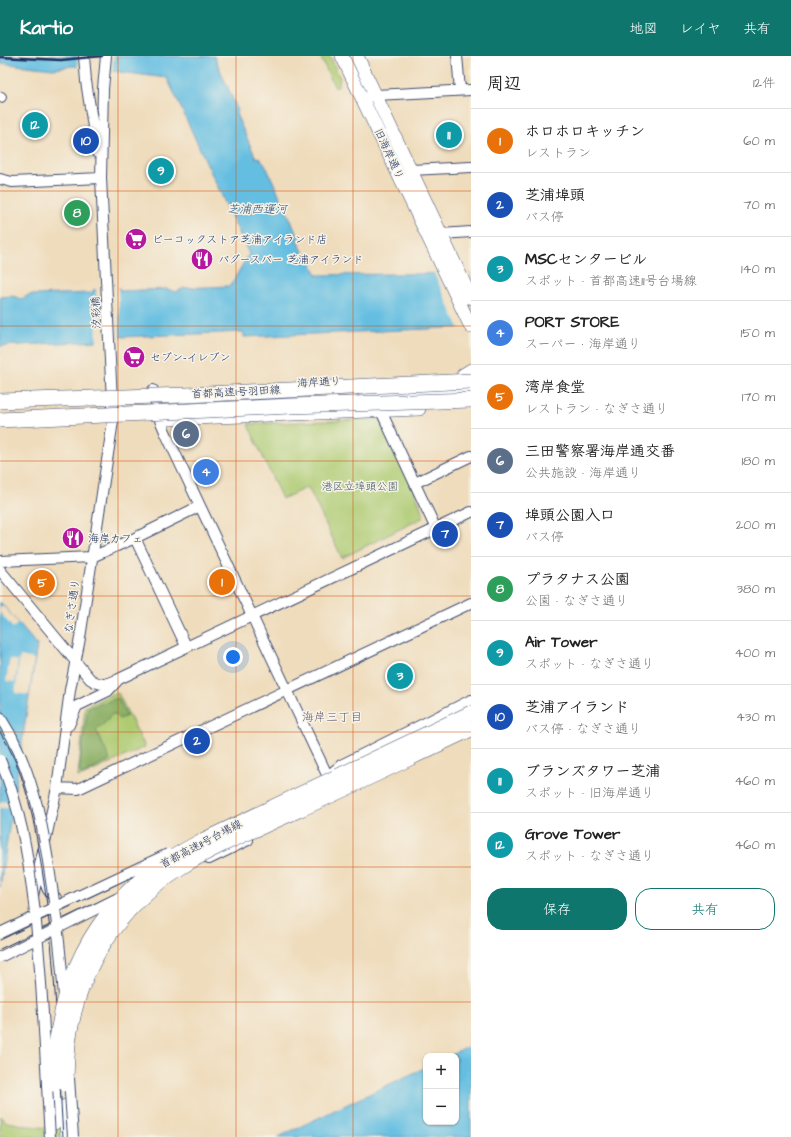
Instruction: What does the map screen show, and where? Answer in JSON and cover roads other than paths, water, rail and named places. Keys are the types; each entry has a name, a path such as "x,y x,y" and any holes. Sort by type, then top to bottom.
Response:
{"highway":[{"name":"首都高速1号羽田線","path":"0,401 187,395 469,375"},
{"path":"204,388 263,397 471,390"},
{"name":"首都高速1号羽田線","path":"0,420 291,406 471,400"},
{"path":"0,410 185,403 291,406"},
{"name":"首都高速11号台場線","path":"59,1084 54,1062 64,1001 75,970 90,940 102,921 120,899 138,882 165,862 200,842 471,713"},
{"name":"首都高速11号台場線","path":"59,1084 71,1025 80,990 86,976 99,950 114,927 142,896 164,878 218,847 350,787 471,728"},
{"path":"55,1137 59,1084"},
{"path":"59,1084 68,1137"}],"main road":[{"name":"旧海岸通り","path":"342,56 362,99 435,236 449,252 471,298"},
{"name":"旧海岸通り","path":"357,56 411,170 435,236 435,252 471,327"},
{"name":"海岸通り","path":"0,394 204,388 469,375"},
{"path":"0,427 471,406"}],"street":[{"path":"84,56 86,80 101,178"},
{"path":"101,178 103,89 106,56"},
{"path":"457,56 460,90"},
{"path":"362,99 376,95 471,90"},
{"path":"411,170 471,167"},
{"path":"0,179 12,182 101,178"},
{"name":"汐彩橋","path":"101,178 110,345"},
{"path":"435,236 471,232"},
{"name":"なぎさ通り","path":"110,345 113,421 63,740 57,788 29,915 34,930 48,936 471,736"},
{"path":"153,390 160,420 167,436 338,798"},
{"path":"381,411 436,529"},
{"path":"415,483 471,456"},
{"path":"0,561 92,557 200,506"},
{"path":"0,570 90,679 100,684 105,684 119,679 471,512"},
{"path":"135,538 186,646"},
{"path":"57,788 78,790 471,603"},
{"path":"63,740 78,706 108,691 119,679"},
{"path":"40,870 51,894 59,900 69,899 328,777 341,765 471,700"},
{"path":"0,933 471,710"},
{"path":"0,718 12,737 24,763 37,803 45,842 63,980 73,1137"},
{"path":"0,957 69,922 471,728"},
{"path":"0,760 15,800 32,884 40,966 50,1137"}],"water":[{"name":"芝浦西運河","path":"0,56 214,56 238,111 236,114 256,158 259,157 265,164 299,238 297,240 307,259 309,258 317,275 471,273 471,327 244,337 244,332 119,337 119,340 0,346 0,297 13,296 21,299 29,295 93,293 93,290 119,288 120,291 167,289 176,292 184,288 230,286 249,254 167,78 73,66 53,69 0,63"},
{"path":"0,602 37,645 0,887"},
{"path":"471,1045 471,1137 278,1137 423,1068 423,1125 459,1125 459,1053 455,1053"}],"tram line":[{"path":"0,940 471,715"},
{"path":"0,949 471,722"},
{"path":"0,732 15,760 26,790 45,887 55,994 63,1137"}],"railway":[{"path":"0,57 61,60 102,56"}],"place":[{"name":"Grove Tower","path":"35,125"},
{"name":"ブランズタワー芝浦","path":"449,135"},
{"name":"芝浦アイランド","path":"86,141"},
{"name":"Air Tower","path":"161,171"},
{"name":"プラタナス公園","path":"77,213"},
{"name":"ピーコックストア芝浦アイランド店","path":"136,239"},
{"name":"バグースバー 芝浦アイランド","path":"202,259"},
{"name":"セブン-イレブン","path":"134,357"},
{"name":"三田警察署海岸通交番","path":"186,434"},
{"name":"PORT STORE","path":"206,472"},
{"name":"埠頭公園入口","path":"445,534"},
{"name":"海岸カフェ","path":"73,538"},
{"name":"ホロホロキッチン","path":"222,582"},
{"name":"湾岸食堂","path":"42,583"},
{"name":"MSCセンタービル","path":"400,676"},
{"name":"芝浦埠頭","path":"197,741"}],"district":[{"name":"海岸三丁目","path":"332,717"}],"park label":[{"name":"港区立埠頭公園","path":"360,486"}]}
